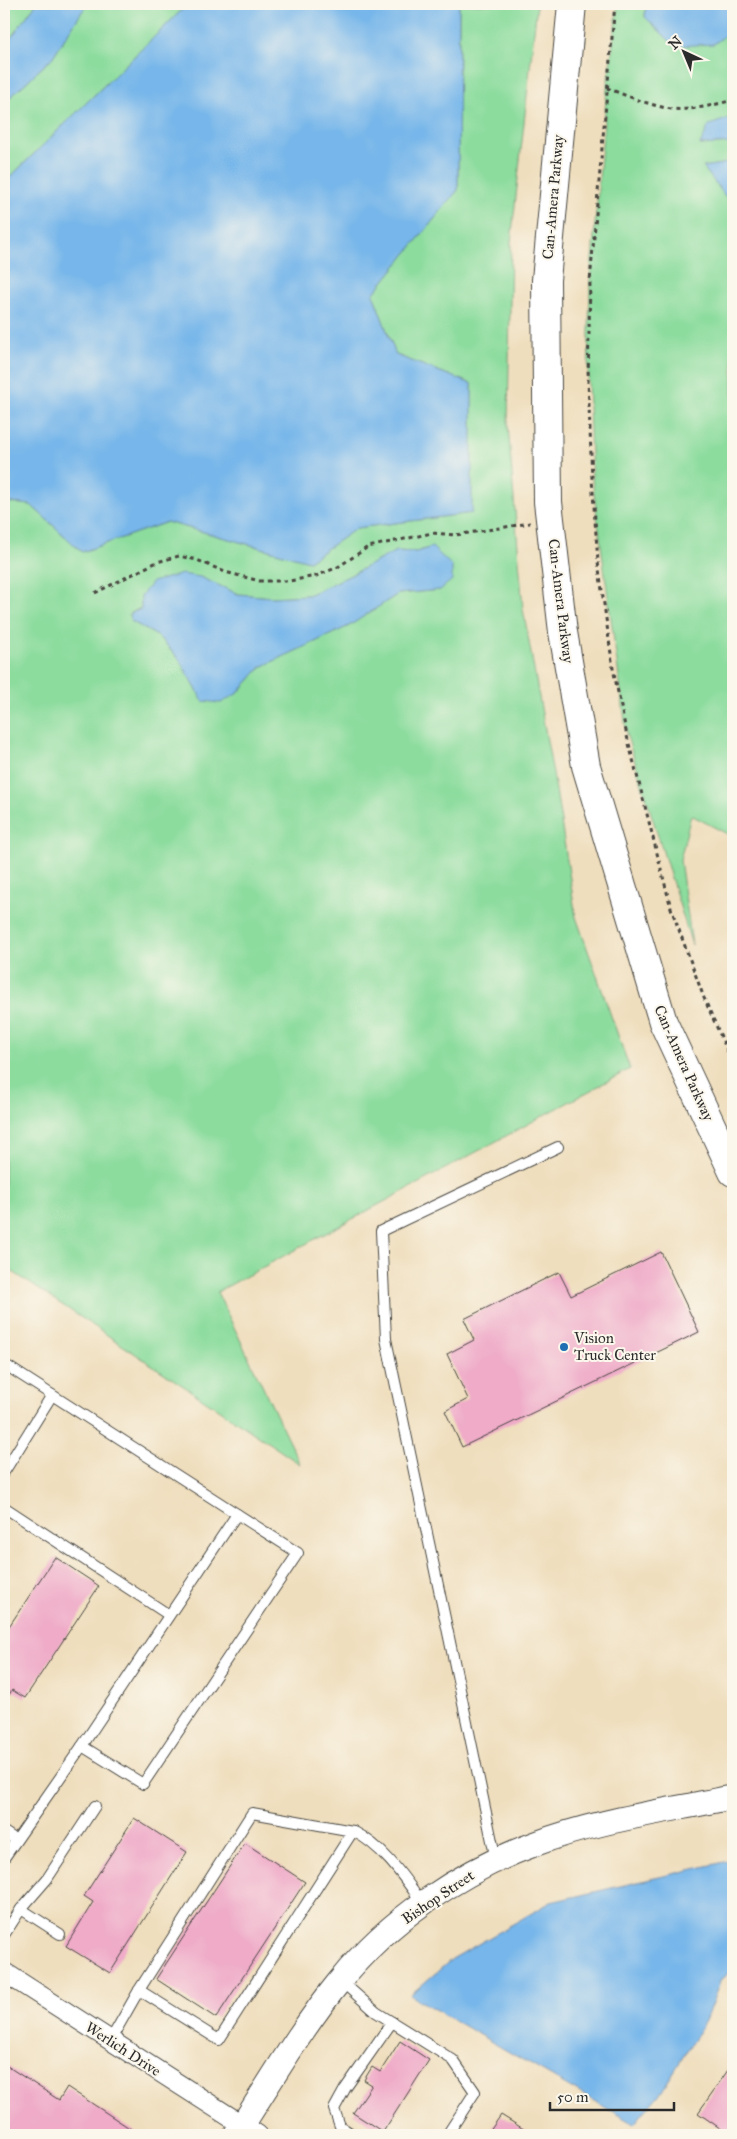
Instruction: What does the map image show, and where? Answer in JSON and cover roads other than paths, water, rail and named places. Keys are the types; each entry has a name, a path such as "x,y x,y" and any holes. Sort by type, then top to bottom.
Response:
{"main road":[{"name":"Can-Amera Parkway","path":"572,4 546,280 548,502 563,632 586,766 663,1022 733,1172"}],"street":[{"name":"Bishop Street","path":"245,2132 313,2015 340,1980 381,1938 423,1904 496,1860 536,1843 616,1821 733,1797"},
{"name":"Werlich Drive","path":"4,1972 245,2132"}],"lane":[{"path":"496,1860 386,1339 381,1231 558,1147"},
{"path":"4,1364 298,1553 143,1784 82,1746"},
{"path":"4,1472 52,1395"},
{"path":"4,1507 169,1615"},
{"path":"4,1858 82,1746 237,1514"},
{"path":"4,1935 21,1909 48,1879 95,1806"},
{"path":"110,2041 139,1990 252,1813 353,1831 364,1837 390,1858 423,1904"},
{"path":"139,1990 219,2040 353,1831"},
{"path":"4,1832 16,1840"},
{"path":"21,1909 60,1934"},
{"path":"340,1980 376,2012 453,2060 475,2092 447,2135"},
{"path":"354,2135 340,2126 334,2109 392,2022"}],"water":[{"path":"36,4 87,4 52,58 4,103 4,47"},
{"path":"188,4 459,4 458,190 373,294 396,355 472,384 472,513 357,528 309,561 167,522 82,552 31,505 4,502 4,183"},
{"path":"646,4 733,4 733,29 714,44 675,46 645,17"},
{"path":"733,117 733,143 700,145 709,125"},
{"path":"733,162 733,206 703,167"},
{"path":"432,547 452,566 452,580 440,590 398,594 349,626 261,667 238,693 221,703 203,701 179,659 159,637 131,621 129,614 141,609 141,596 152,582 182,574 200,577 238,594 272,597 308,595 396,551 416,552"},
{"path":"733,1860 733,1970 721,1979 705,2021 662,2091 634,2124 410,1995 452,1959 551,1902"}],"place":[{"name":"Vision Truck Center","path":"564,1347"}]}
